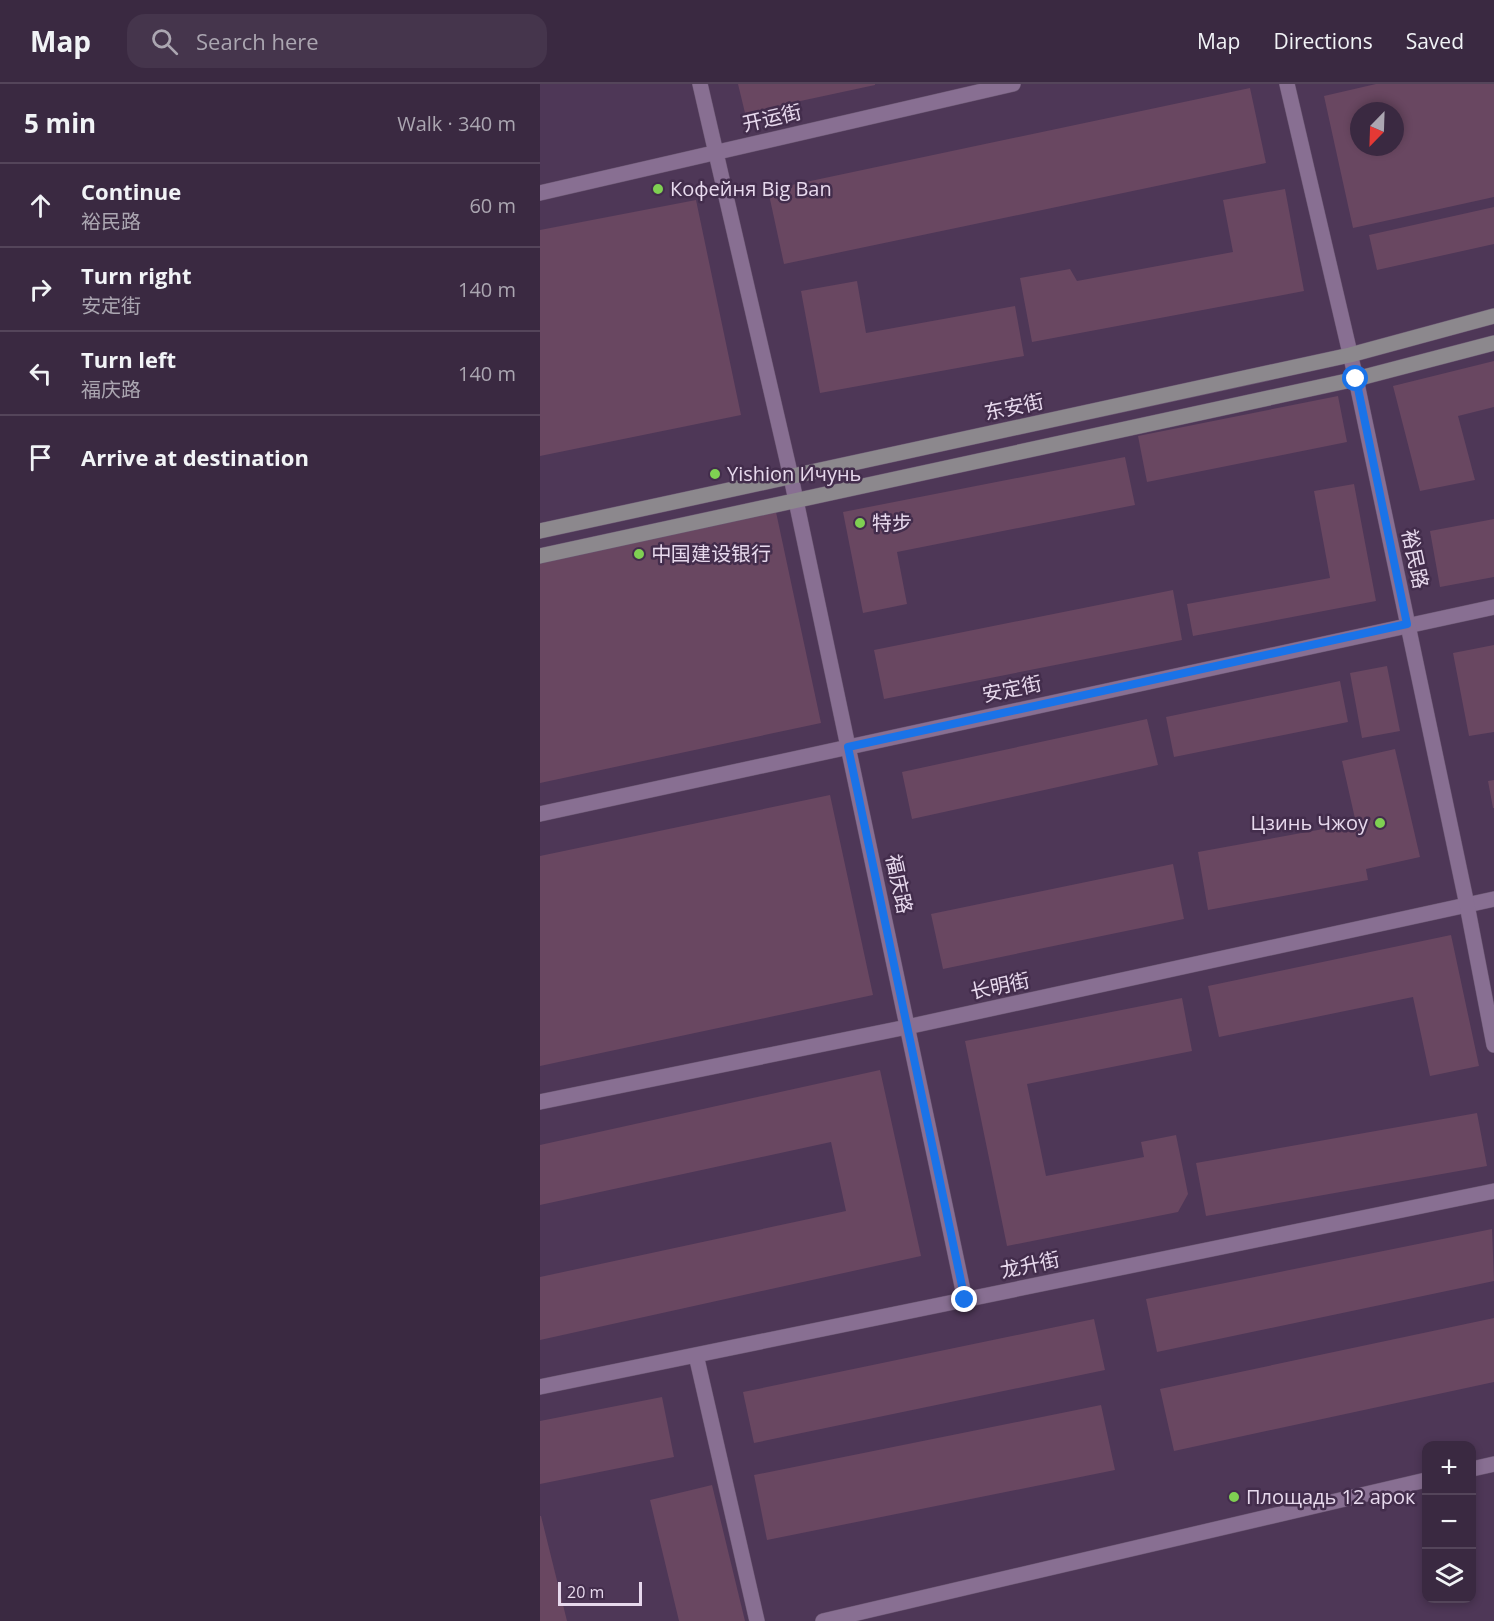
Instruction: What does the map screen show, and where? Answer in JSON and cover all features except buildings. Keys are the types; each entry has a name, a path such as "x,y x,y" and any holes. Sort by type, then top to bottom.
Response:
{"main road":[{"name":"东安街","path":"540,531 1350,356 1494,316"},
{"path":"540,556 1356,379 1494,343"}],"street":[{"name":"福庆路","path":"700,84 791,477 965,1300"},
{"name":"开运街","path":"540,193 1013,84"},
{"name":"裕民路","path":"1287,84 1356,379 1467,905 1494,1045"},
{"name":"安定街","path":"540,814 1407,624 1494,607"},
{"name":"长明街","path":"540,1102 907,1027 1494,899"},
{"name":"龙升街","path":"540,1388 1494,1191"},
{"path":"696,1355 757,1621"},
{"path":"1476,1468 1494,1464"},
{"path":"823,1621 1422,1481"}],"place":[{"name":"Кофейня Big Ban","path":"658,189"},
{"name":"Yishion Ичунь","path":"715,474"},
{"name":"特步","path":"860,523"},
{"name":"中国建设银行","path":"639,554"},
{"name":"Цзинь Чжоу","path":"1380,823"},
{"name":"Площадь 12 арок","path":"1234,1497"}],"route":[{"path":"965,1300 848,747 1407,624 1356,379"}]}
